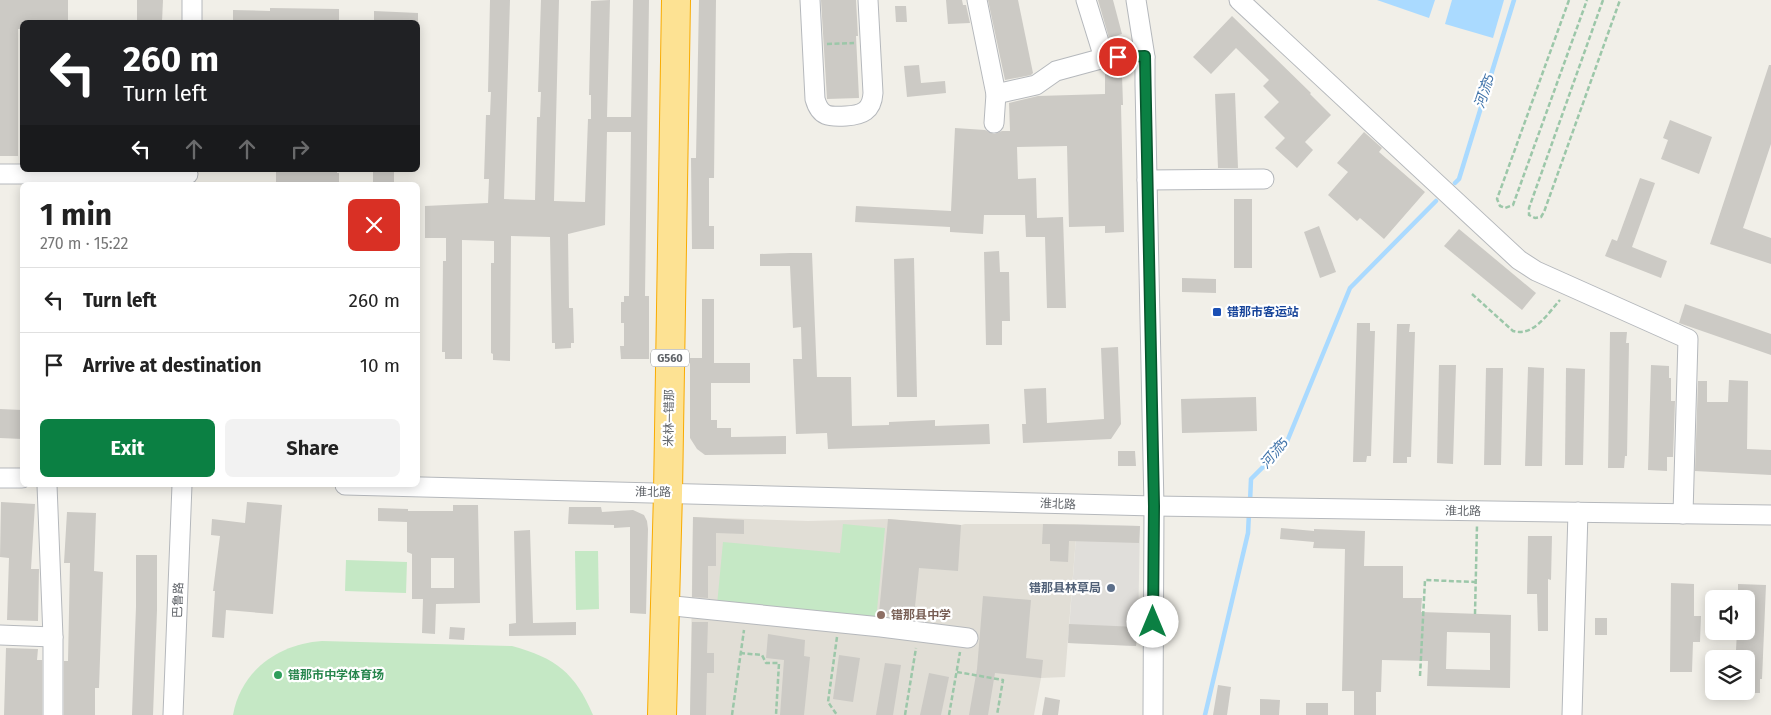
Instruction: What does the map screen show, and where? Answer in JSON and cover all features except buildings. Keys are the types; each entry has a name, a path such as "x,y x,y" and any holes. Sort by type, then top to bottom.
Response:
{"highway":[{"name":"米林—错那","path":"662,715 668,493 676,0"}],"street":[{"path":"192,0 192,20"},
{"path":"810,0 815,99 817,105 830,117 858,115 866,111 871,103 873,94 868,0"},
{"path":"977,0 996,94 994,123"},
{"path":"1086,0 1104,58"},
{"path":"1136,0 1145,56 1154,506 1153,715"},
{"path":"1239,0 1519,260 1536,271 1688,339 1683,514"},
{"path":"996,94 1036,85 1056,71 1104,58 1145,56"},
{"path":"0,174 188,176"},
{"path":"1147,180 1264,179"},
{"path":"0,478 20,478"},
{"path":"47,487 53,636 53,715"},
{"name":"巴鲁路","path":"173,715 182,487"},
{"name":"淮北路","path":"420,487 1238,508 1771,516"},
{"path":"1572,715 1578,512"},
{"path":"664,605 966,638"},
{"path":"0,635 53,636"}],"path":[{"path":"1569,0 1497,199 1500,206 1505,208 1513,206 1587,0"},
{"path":"1603,0 1529,208 1529,215 1535,218 1541,217 1544,212 1620,0"},
{"path":"812,45 870,42"},
{"path":"1472,294 1513,331 1525,333 1534,328 1571,287"},
{"path":"1475,614 1478,511"},
{"path":"1420,676 1425,580 1475,582"},
{"path":"732,715 746,613"},
{"path":"837,715 828,702 839,623"},
{"path":"905,715 919,632"},
{"path":"949,715 966,638"},
{"path":"740,653 762,655 766,663 779,663 776,715"},
{"path":"957,672 1003,680 997,715"}],"shaded area":[{"name":"错那县中学","path":"693,517 808,521 888,519 961,525 1077,524 1065,677 1041,678 1034,715 690,715"},
{"path":"1077,524 1140,526 1136,646 1068,643"}],"green space":[{"path":"843,524 885,528 876,620 717,605 723,542 840,553"},
{"path":"575,551 598,551 599,609 576,610"},
{"path":"346,560 407,562 406,593 345,591"},
{"path":"322,641 512,646 541,656 562,669 579,688 593,715 233,715 237,699 244,685 264,662 291,648 306,643"}],"water":[{"path":"1377,0 1435,0 1429,18"},
{"path":"1452,0 1504,0 1493,38 1445,24"}],"waterway":[{"name":"河流5","path":"1455,183 1459,179 1514,0"},
{"name":"河流5","path":"1250,502 1251,479 1286,444 1350,288 1436,201"},
{"name":"河流5","path":"1205,715 1248,533 1249,513"}],"place":[{"name":"错那市客运站","path":"1217,312"},
{"name":"错那县林草局","path":"1111,588"},
{"name":"错那县中学","path":"881,615"},
{"name":"错那市中学体育场","path":"278,675"}],"route":[{"path":"1118,57 1145,56 1154,506 1153,622"}]}
